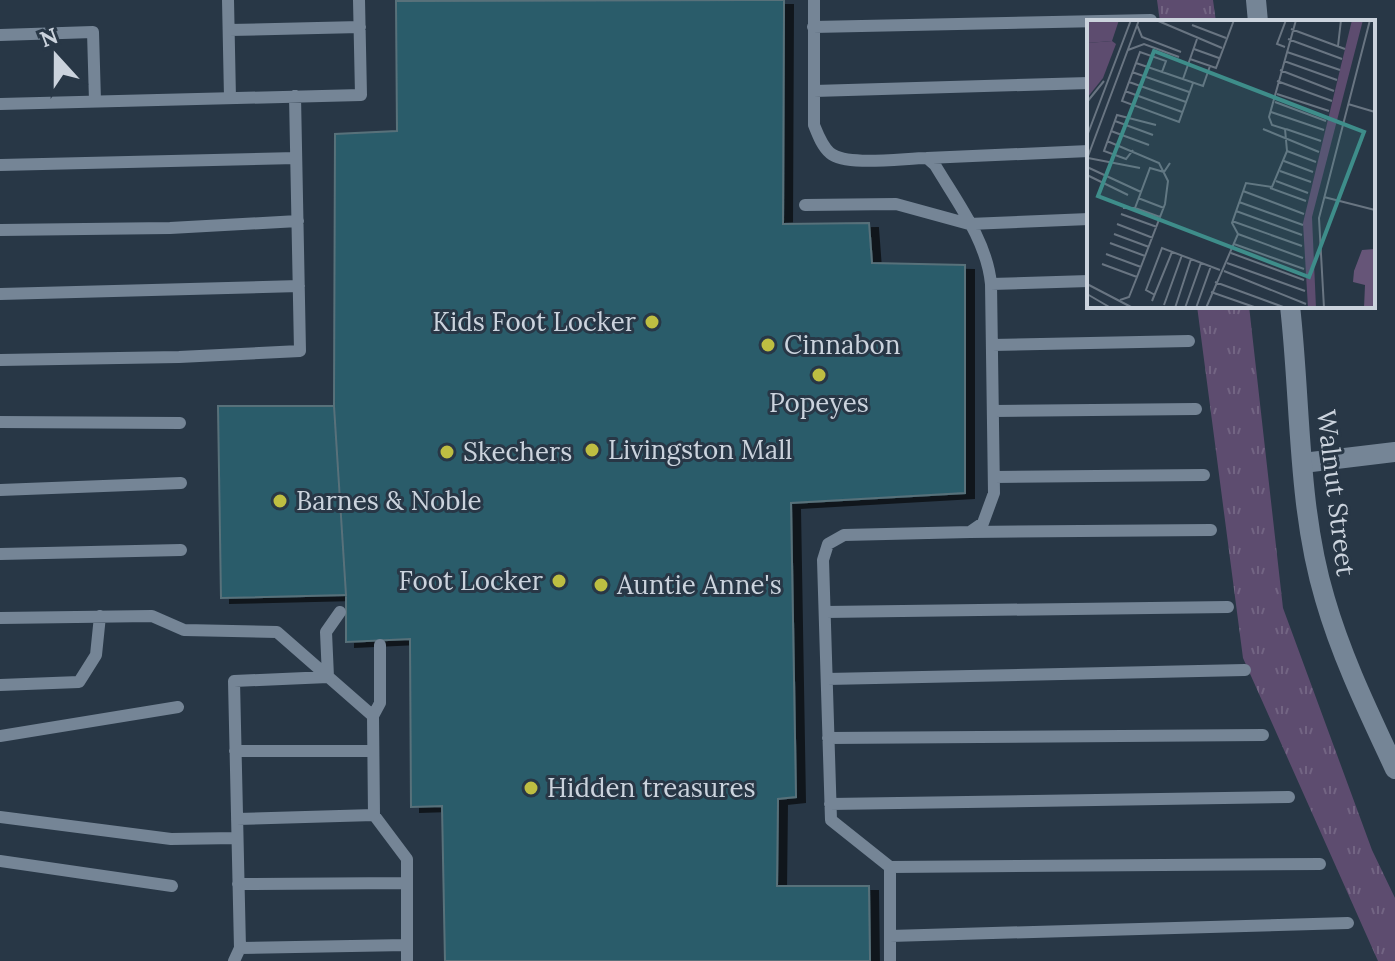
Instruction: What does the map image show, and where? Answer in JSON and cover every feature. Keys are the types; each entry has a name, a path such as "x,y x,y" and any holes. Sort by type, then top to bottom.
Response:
{"street":[{"path":"1256,0 1258,20"},
{"name":"Walnut Street","path":"1290,308 1306,501 1324,597 1354,682 1395,769"},
{"path":"1303,463 1395,452"}],"lane":[{"path":"228,0 230,98"},
{"path":"0,104 361,95 359,0"},
{"path":"814,0 814,125 819,139 831,154 848,161 1087,151"},
{"path":"813,27 1087,21"},
{"path":"229,30 360,27"},
{"path":"0,35 93,32 95,101"},
{"path":"814,91 1087,83"},
{"path":"0,360 300,351 295,96"},
{"path":"0,165 296,158"},
{"path":"927,158 935,165 969,224 989,266 994,477 991,506 983,523 970,532"},
{"path":"805,205 896,204 969,224 1087,219"},
{"path":"0,230 170,228 298,221"},
{"path":"991,284 1087,281"},
{"path":"0,294 299,286"},
{"path":"992,345 1189,341"},
{"path":"993,411 1196,409"},
{"path":"0,422 180,423"},
{"path":"994,477 1204,475"},
{"path":"0,490 181,483"},
{"path":"1211,530 844,535 828,544 823,560 831,820 890,867 1320,864"},
{"path":"0,554 181,550"},
{"path":"825,612 1228,607"},
{"path":"328,677 326,632 340,612"},
{"path":"0,685 79,682 96,655 100,616"},
{"path":"0,618 152,616 184,630 277,632 373,716"},
{"path":"380,645 380,703 373,716 374,815 407,859 407,961"},
{"path":"827,679 1245,670"},
{"path":"234,961 240,948 234,681 328,677"},
{"path":"0,736 178,707"},
{"path":"828,738 1263,735"},
{"path":"235,751 373,751"},
{"path":"830,804 1289,797"},
{"path":"237,819 374,815"},
{"path":"0,817 171,839 237,838"},
{"path":"0,861 172,886"},
{"path":"890,867 890,961"},
{"path":"238,884 407,883"},
{"path":"890,936 1348,923"},
{"path":"240,948 407,945"}],"green space":[{"path":"1157,0 1213,0 1216,20 1160,20"},
{"path":"1197,308 1249,308 1283,608 1372,850 1395,898 1395,961 1378,961 1243,658"}],"building":[{"name":"Livingston Mall","path":"784,0 783,224 869,223 872,263 965,265 965,493 791,503 796,797 778,799 777,886 869,886 870,961 445,961 442,806 411,807 410,639 346,642 346,595 221,598 218,406 334,406 335,134 397,131 396,1"},
{"name":"Barnes & Noble","path":"218,406 334,406 346,595 221,598"}],"place":[{"name":"Kids Foot Locker","path":"652,322"},
{"name":"Cinnabon","path":"768,345"},
{"name":"Popeyes","path":"819,375"},
{"name":"Livingston Mall","path":"592,450"},
{"name":"Skechers","path":"447,452"},
{"name":"Barnes & Noble","path":"280,501"},
{"name":"Foot Locker","path":"559,581"},
{"name":"Auntie Anne's","path":"601,585"},
{"name":"Hidden treasures","path":"531,788"}]}
